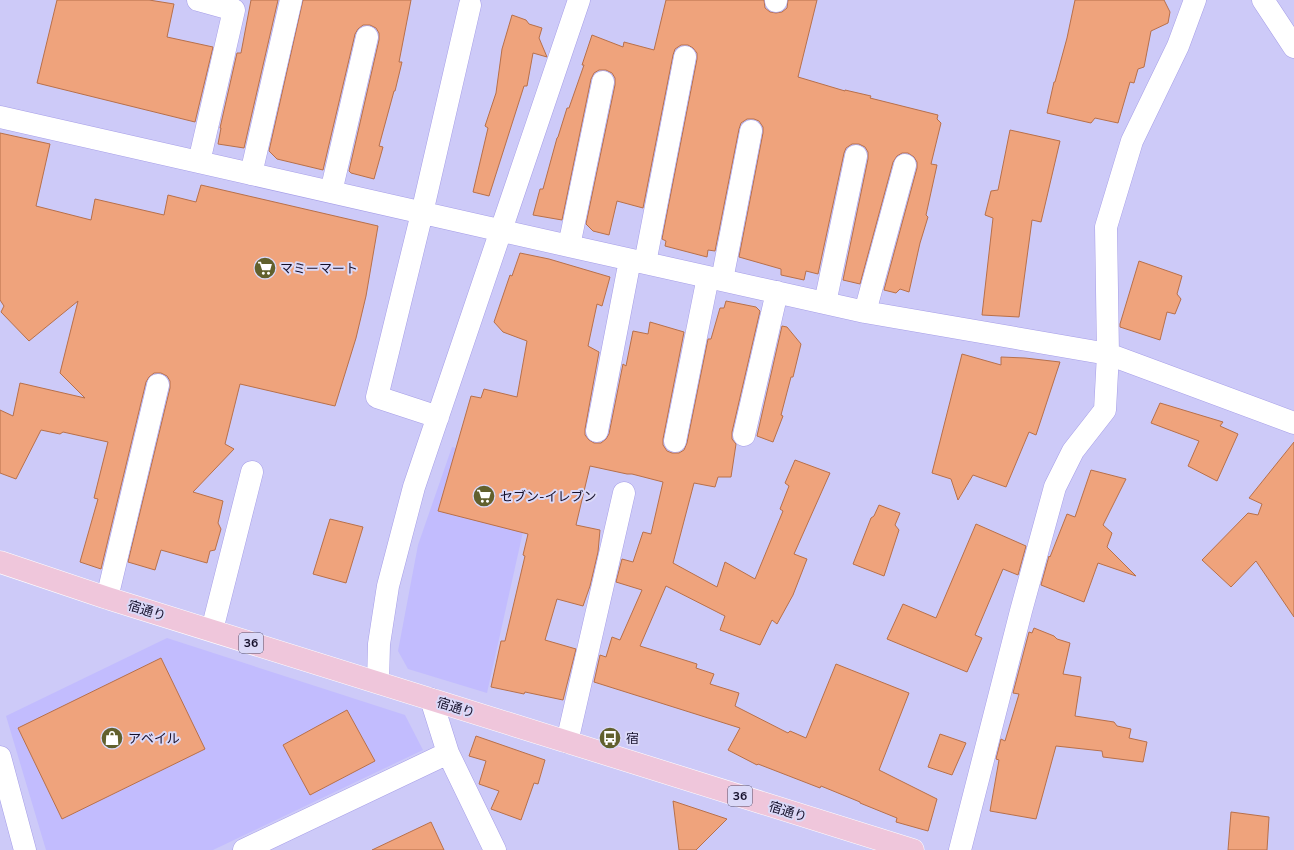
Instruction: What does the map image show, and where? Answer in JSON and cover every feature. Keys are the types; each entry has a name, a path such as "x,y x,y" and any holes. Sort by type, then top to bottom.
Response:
{"main road":[{"name":"宿通り","path":"0,562 107,598 913,850"}],"street":[{"path":"198,0 234,10 199,162"},
{"path":"251,174 291,0"},
{"path":"386,685 379,644 388,586 414,487 579,0"},
{"path":"960,850 1021,611 1055,487 1073,450 1105,410 1108,354 1106,227 1132,141 1178,46 1195,0"},
{"path":"1264,0 1294,47"},
{"path":"438,417 377,397 422,213 470,5"},
{"path":"330,192 367,37"},
{"path":"597,431 685,57"},
{"path":"569,246 603,82"},
{"path":"0,117 865,312 1108,354 1294,422"},
{"path":"675,441 751,131"},
{"path":"825,303 856,156"},
{"path":"865,312 905,165"},
{"path":"744,435 777,292"},
{"path":"107,598 158,385"},
{"path":"212,630 252,472"},
{"path":"568,742 624,493"},
{"path":"430,699 448,753 495,850"},
{"path":"244,850 448,753"},
{"path":"0,757 24,850"}],"shaded area":[{"path":"452,447 537,469 487,693 408,669 398,651 418,545"},
{"path":"167,638 405,715 423,750 213,850 46,850 6,716"}],"building":[{"path":"57,0 149,0 174,4 167,37 213,47 195,122 37,83"},
{"path":"251,0 278,0 244,148 218,144 220,128 237,53 241,53"},
{"path":"303,0 411,0 399,62 402,62 379,146 383,147 374,179 351,173 349,171 379,40 379,33 376,28 370,25 363,25 355,34 323,170 277,159 269,151"},
{"path":"666,0 764,0 765,8 770,12 776,13 782,12 787,8 788,0 817,0 798,77 845,91 871,96 870,98 938,115 937,119 941,123 931,164 937,165 926,215 928,217 920,243 909,292 900,289 896,293 884,290 917,168 917,162 914,157 908,153 902,153 897,156 893,162 860,284 843,280 868,159 868,152 865,147 859,144 852,144 846,148 844,153 818,274 806,271 804,280 781,275 781,269 739,257 763,133 763,127 759,121 754,119 747,119 741,123 739,129 715,251 708,250 707,257 665,246 666,241 662,239 697,59 697,53 688,45 681,45 675,49 673,55 643,208 617,201 609,235 593,231 586,224 615,85 615,78 612,73 606,70 599,70 594,73 591,79 562,220 533,215 540,189 543,189 567,108 569,108 584,65 582,65 592,35 623,47 624,42 654,50"},
{"path":"1075,0 1164,0 1170,12 1168,23 1151,31 1144,67 1138,69 1134,83 1130,82 1118,123 1095,118 1091,123 1047,113 1054,82 1067,38"},
{"path":"512,15 526,20 529,24 542,28 539,38 547,57 533,53 527,86 524,86 489,196 473,192 488,128 485,126 496,93 502,49"},
{"path":"1010,130 1060,141 1041,222 1032,220 1019,317 982,315 993,218 985,215 991,191 998,190"},
{"path":"0,133 50,144 36,206 91,220 95,199 164,215 168,195 196,202 201,185 378,226 366,296 356,338 335,406 240,384 225,444 234,449 193,492 223,501 218,523 221,529 215,550 210,551 207,563 161,550 155,570 128,562 170,388 170,381 167,376 161,373 154,373 146,382 101,569 80,562 98,499 94,498 108,442 63,432 60,434 41,430 16,479 0,473 0,410 13,416 20,383 85,398 60,373 78,301 29,341 1,312 4,306 0,300"},
{"path":"520,253 549,259 610,277 602,306 597,304 588,346 599,352 585,429 585,435 594,443 601,443 609,434 623,364 626,366 633,331 648,334 650,322 684,332 663,439 663,445 667,451 679,453 684,450 687,443 708,339 711,339 720,308 724,308 726,301 756,307 760,311 732,432 732,439 736,444 731,477 718,477 715,487 694,483 673,563 717,587 725,562 755,579 783,511 780,509 789,486 785,483 795,460 830,473 794,554 807,559 793,595 777,624 772,620 760,645 720,630 725,616 666,586 640,646 697,664 696,668 714,674 710,684 739,693 735,706 788,733 790,731 806,738 836,664 909,693 879,770 937,799 928,831 896,822 897,818 860,802 821,786 820,788 758,764 757,765 728,750 740,728 594,682 600,655 606,657 612,637 620,640 642,590 616,582 622,559 633,562 643,532 651,534 663,482 590,466 576,525 600,530 598,552 590,586 583,606 557,599 545,640 576,649 563,700 491,687 501,641 505,641 525,556 523,555 528,534 438,511 471,396 481,398 484,389 517,397 527,341 503,332 494,322 510,275 512,276"},
{"path":"1139,261 1182,276 1177,294 1181,299 1175,314 1167,312 1160,340 1120,327"},
{"path":"782,326 787,327 801,344 793,377 791,377 781,415 783,416 773,442 757,436"},
{"path":"962,354 1001,365 1001,357 1060,362 1036,435 1029,432 1006,487 973,475 958,500 951,479 932,473"},
{"path":"1160,403 1223,422 1220,426 1238,434 1217,481 1188,466 1199,441 1151,423"},
{"path":"1294,442 1294,617 1256,561 1231,587 1202,560 1248,513 1258,515 1262,504 1249,498"},
{"path":"1091,470 1126,479 1103,525 1112,533 1107,547 1136,576 1098,563 1084,602 1041,585 1049,556 1050,557 1067,514 1075,517"},
{"path":"879,505 900,513 895,525 899,530 884,576 853,564 871,518 874,516"},
{"path":"330,519 363,527 346,583 313,574"},
{"path":"976,524 1026,546 1018,575 1003,569 975,635 982,638 967,672 887,639 903,604 936,618"},
{"path":"1034,628 1054,636 1057,639 1070,643 1063,674 1081,677 1075,716 1114,722 1117,726 1131,729 1129,738 1147,742 1143,762 1103,757 1102,751 1056,746 1036,819 990,811 999,760 996,759 1001,739 1005,741 1019,694 1013,693 1029,632 1032,633"},
{"name":"アベイル","path":"161,658 205,749 62,819 18,728"},
{"path":"347,710 375,761 310,795 283,745"},
{"path":"940,734 966,743 952,775 928,767"},
{"path":"476,736 545,760 538,784 534,783 521,820 491,809 499,791 479,784 486,761 469,756"},
{"path":"673,801 727,819 696,850 679,850"},
{"path":"1231,812 1269,817 1267,850 1228,850"},
{"path":"431,822 444,850 372,850"}],"place":[{"name":"マミーマート","path":"265,268"},
{"name":"セブン-イレブン","path":"484,496"},
{"name":"アベイル","path":"112,738"},
{"name":"宿","path":"610,738"}]}
